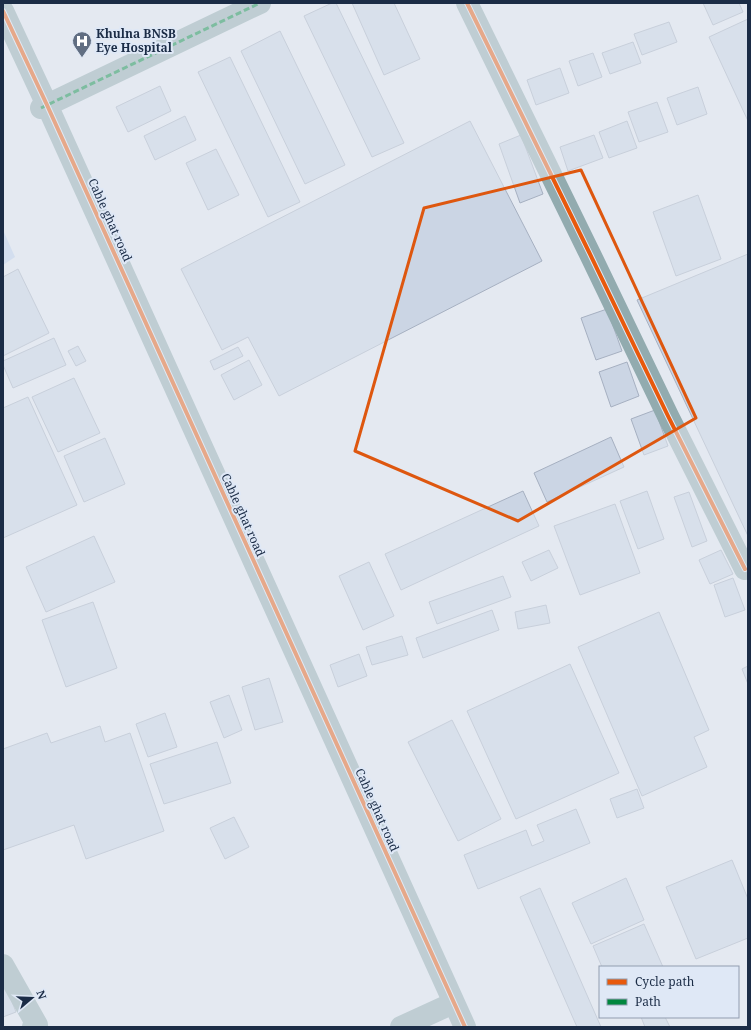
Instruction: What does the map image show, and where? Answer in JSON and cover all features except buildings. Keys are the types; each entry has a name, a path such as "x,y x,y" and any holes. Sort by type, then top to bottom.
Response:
{"street":[{"path":"44,107 260,3"},
{"path":"467,3 668,416 745,570"},
{"name":"Cable ghat road","path":"3,11 44,107 458,1027"},
{"name":"Cable ghat road","path":"3,27 44,107 465,1027"},
{"path":"3,965 36,1026"},
{"path":"401,1027 449,1005"}],"highlighted area":[{"path":"581,170 696,418 518,521 355,451 424,208"}],"water":[{"path":"3,230 15,257 3,265"}],"marked path":[{"path":"41,108 260,3"}],"cycle path":[{"path":"467,3 668,416 745,569"},
{"path":"3,11 465,1027"}],"place":[{"name":"Khulna BNSB Eye Hospital","path":"82,58"}]}
